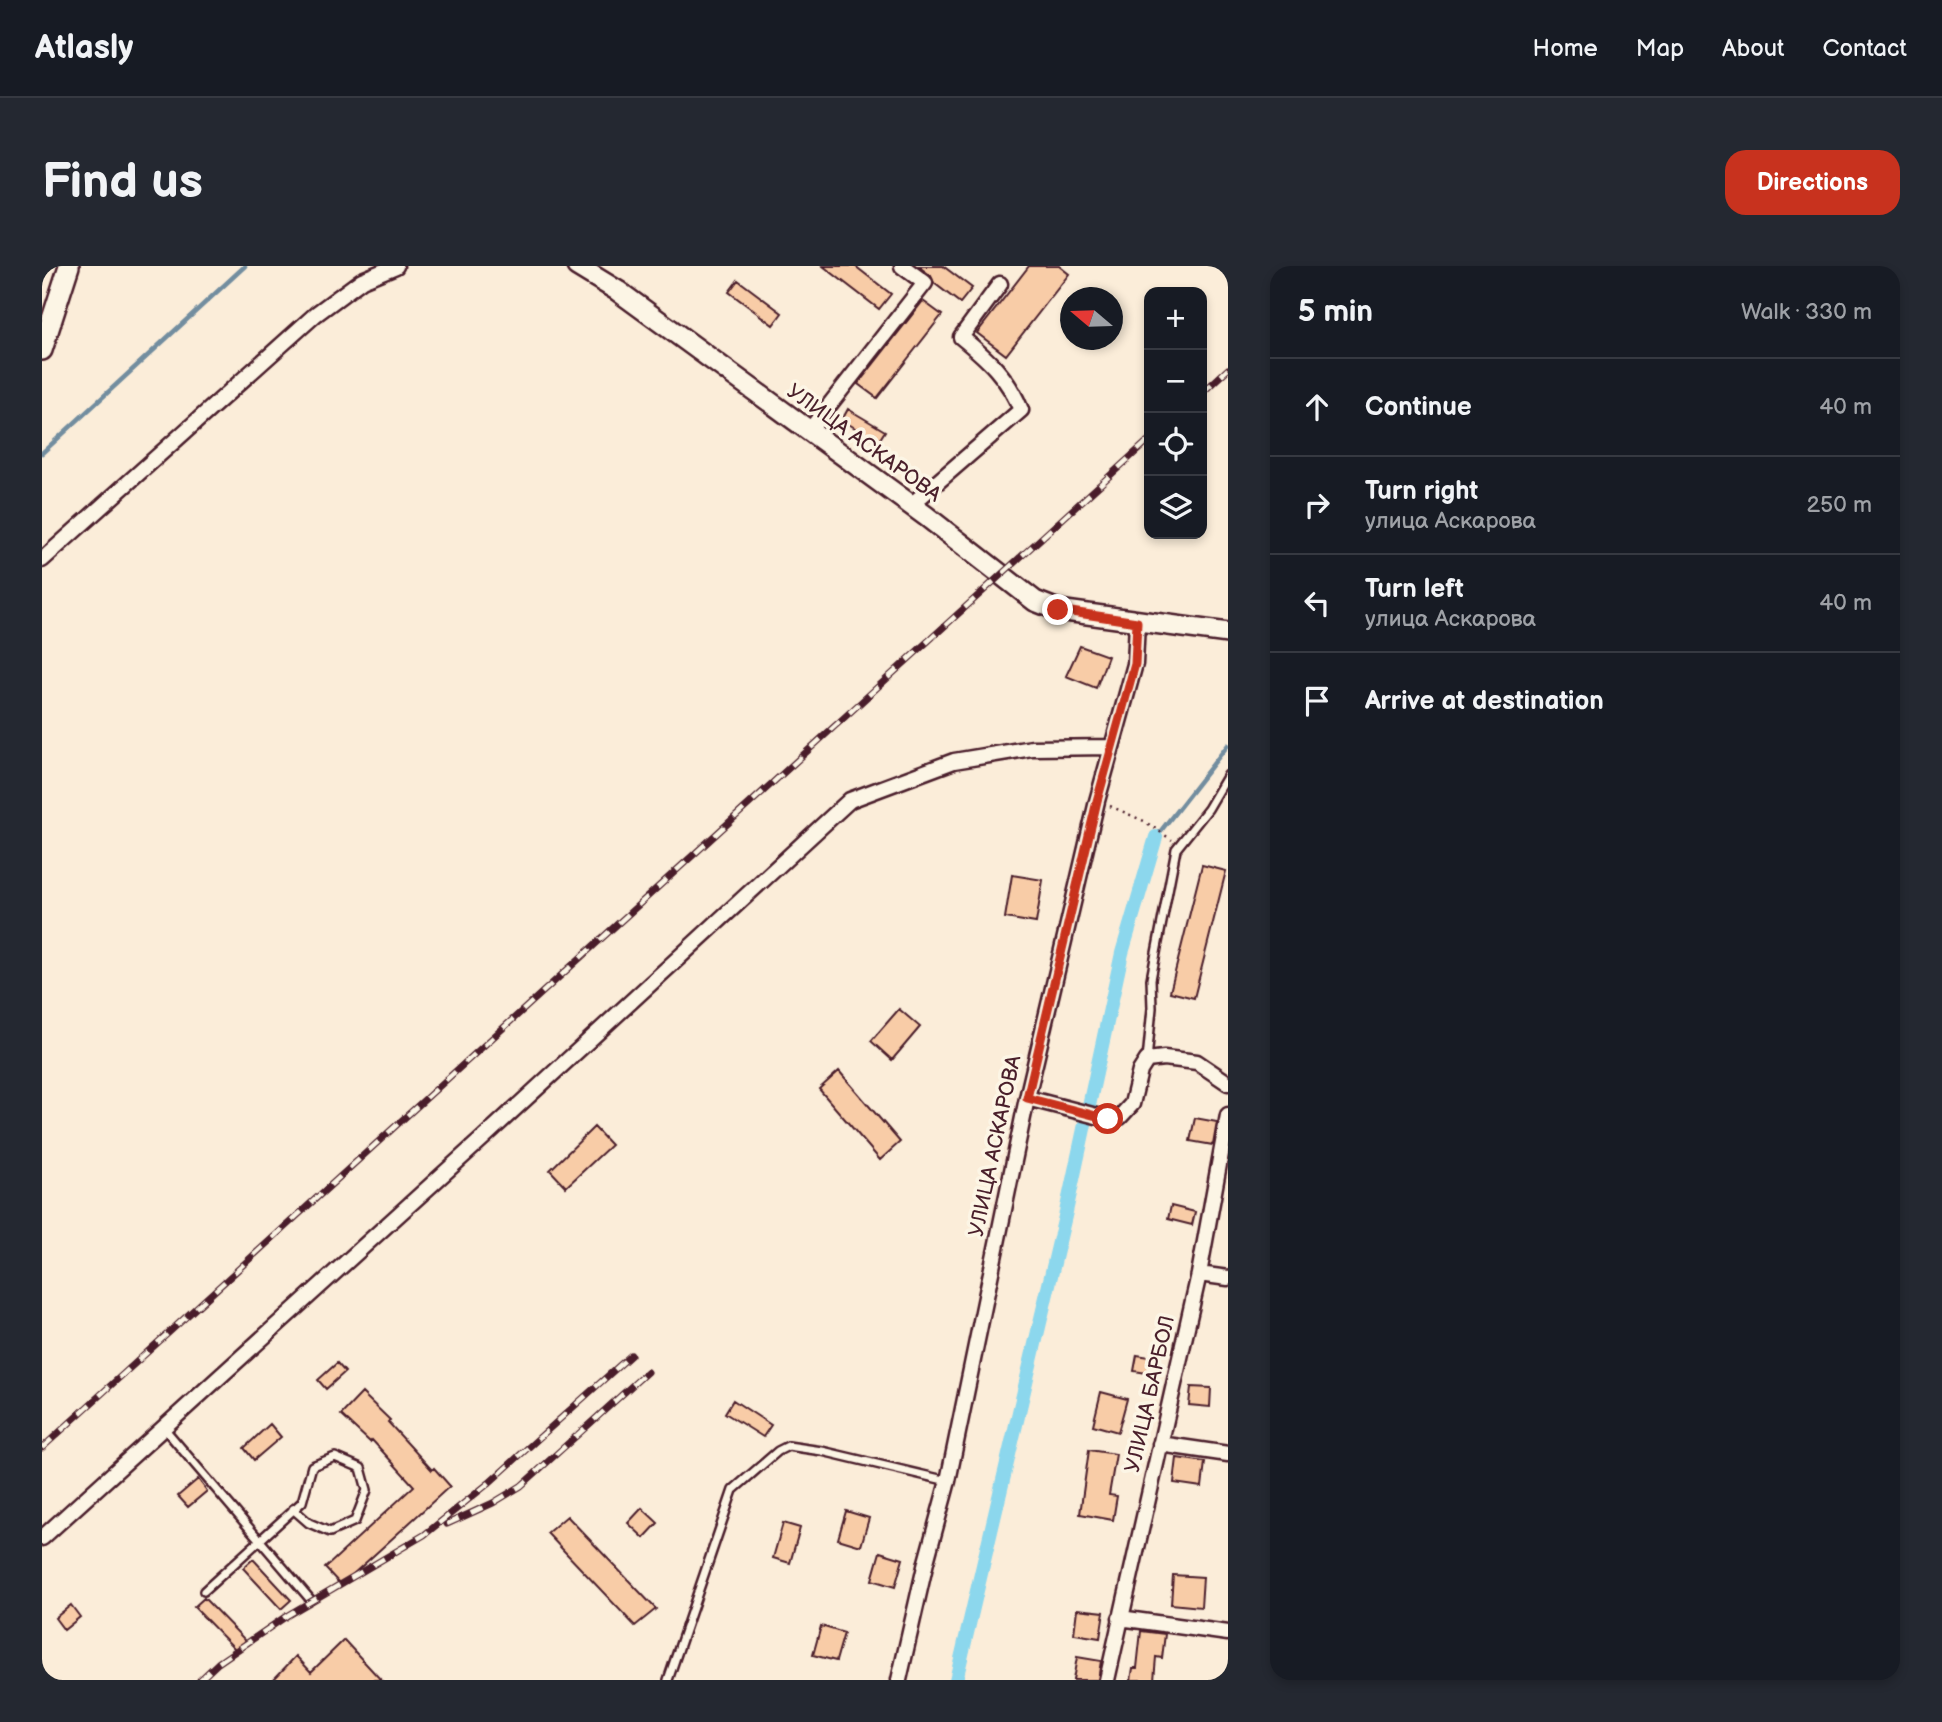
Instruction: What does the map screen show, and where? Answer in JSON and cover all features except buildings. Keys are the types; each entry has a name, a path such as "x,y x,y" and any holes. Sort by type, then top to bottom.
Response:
{"main road":[{"path":"42,349 69,266"},
{"name":"УЛИЦА АСКАРОВА","path":"577,266 618,291 809,430 1035,601 1058,610 1228,632"}],"street":[{"path":"42,560 316,314 362,280 396,266"},
{"path":"809,430 925,283 902,266"},
{"path":"911,505 1021,410 1013,388 983,354 961,337 1000,284"},
{"name":"УЛИЦА АСКАРОВА","path":"899,1680 948,1481 1027,1098 1097,801 1135,664 1137,622"},
{"path":"42,1538 850,800 954,761 1032,748 1112,747"},
{"path":"1027,1098 1108,1119 1120,1117 1132,1104 1140,1071 1147,1059 1197,1062 1228,1083"},
{"name":"УЛИЦА БАРБОЛ","path":"1107,1680 1199,1274 1228,1115"},
{"path":"1199,1274 1228,1278"},
{"path":"1160,1444 1228,1454"},
{"path":"1120,1618 1228,1633"}],"lane":[{"path":"1147,1059 1152,1008 1151,979 1176,849 1208,808 1228,775"},
{"path":"162,1426 310,1599"},
{"path":"668,1680 733,1490 778,1451 788,1446 822,1451 948,1481"},
{"path":"204,1591 293,1509 302,1502 312,1466 335,1457 361,1468 367,1490 355,1521 330,1532 309,1523 293,1509"}],"path":[{"path":"1097,801 1144,821 1180,845"}],"waterway":[{"path":"42,453 245,266"},
{"path":"1156,837 1228,745"},
{"path":"956,1680 1066,1212 1122,953 1156,837"}],"railway":[{"path":"1207,388 1228,369"},
{"path":"42,1448 1144,445"},
{"path":"200,1680 218,1663 288,1615 424,1535 489,1483 631,1355"},
{"path":"447,1524 493,1503 521,1486 647,1372"}],"route":[{"path":"1058,610 1137,622 1135,664 1097,801 1027,1098 1108,1119"}]}
